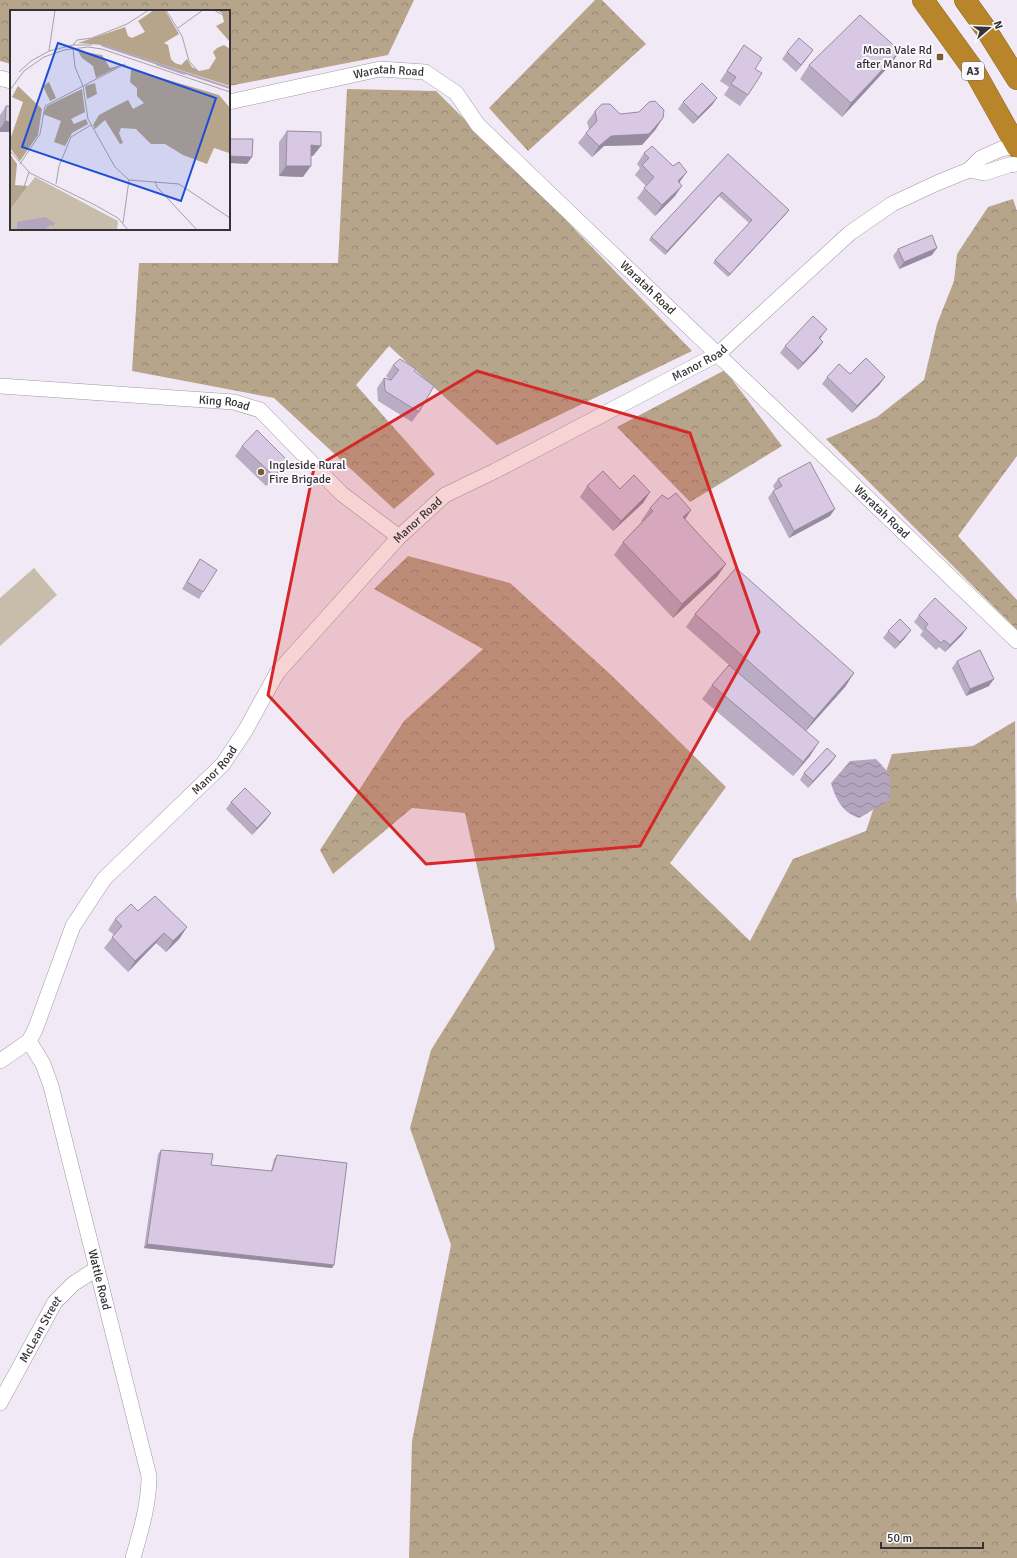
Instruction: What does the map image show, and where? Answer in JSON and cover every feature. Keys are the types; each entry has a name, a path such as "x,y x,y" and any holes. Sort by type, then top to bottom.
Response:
{"highway":[{"path":"965,0 985,28 1017,79"},
{"name":"A3","path":"926,2 975,72 1017,147"}],"street":[{"name":"Waratah Road","path":"230,102 380,69 425,72 456,93 478,125 1017,641"},
{"path":"0,78 10,81"},
{"name":"Manor Road","path":"28,1041 35,1030 72,926 104,879 222,764 245,731 277,673 399,537 446,495 495,471 718,354 838,243 861,224 883,209 907,196 969,170 981,158 1001,149 1017,147"},
{"name":"Manor Road","path":"969,170 984,173 1017,164"},
{"name":"King Road","path":"0,386 234,402 260,410 342,494 399,537"},
{"path":"0,1061 28,1041"},
{"name":"Wattle Road","path":"28,1041 43,1064 51,1086 149,1476 147,1509 133,1558"},
{"name":"McLean Street","path":"0,1403 55,1302 74,1284 96,1268"}],"highlighted area":[{"path":"477,371 690,433 759,632 640,846 426,864 268,695 314,468"}],"green space":[{"path":"0,0 414,0 388,55 230,86 230,10 10,10 10,64 0,61"},
{"path":"595,0 602,0 646,44 528,151 489,108"},
{"path":"347,89 436,91 557,211 692,351 497,445 389,346 356,385 435,474 394,509 274,398 132,371 139,263 338,263"},
{"path":"1013,199 1017,211 1017,456 958,536 1017,600 1017,630 826,439 877,417 924,380 937,324 954,281 957,254 988,207"},
{"path":"725,370 782,446 690,502 617,427"},
{"path":"408,556 510,583 610,674 726,787 670,863 750,941 793,859 866,831 892,754 973,746 1015,721 1017,904 1017,1558 409,1558 412,1441 451,1245 410,1128 431,1050 495,948 465,813 412,808 333,874 320,850 404,721 483,649 374,589"}],"shaded area":[{"path":"34,568 57,595 0,646 0,598"}],"water":[{"path":"876,759 890,774 890,800 859,818 848,812 840,805 831,783 850,761"}],"building":[{"path":"860,15 900,51 851,103 809,65"},
{"path":"799,38 813,50 801,65 787,52"},
{"path":"744,45 762,58 755,69 762,73 748,95 731,84 736,77 727,71"},
{"path":"702,83 717,98 698,117 683,102"},
{"path":"655,101 664,110 663,118 649,134 611,136 599,146 586,133 597,121 595,111 602,104 610,104 620,114 639,112 649,102"},
{"path":"6,106 10,106 10,122 5,121"},
{"path":"287,131 321,132 321,146 311,145 311,166 286,166"},
{"path":"230,139 253,139 252,157 230,156"},
{"path":"652,146 673,166 679,162 687,172 678,181 682,186 662,205 644,188 654,177 642,165 649,158 644,153"},
{"path":"728,154 789,210 730,274 715,260 752,220 722,192 667,251 651,237"},
{"path":"932,235 937,248 904,262 898,249"},
{"path":"813,316 827,329 819,338 823,342 803,363 785,346"},
{"path":"866,358 885,377 857,406 827,377 839,364 850,374"},
{"path":"400,359 416,369 414,371 434,386 419,412 385,391 384,378 391,380 399,370 393,365"},
{"path":"257,430 288,461 274,476 242,446"},
{"path":"810,462 835,509 794,531 773,491 782,486 778,479"},
{"path":"603,471 620,489 634,475 650,492 621,521 587,486"},
{"path":"676,493 691,510 683,517 726,564 682,604 623,542 653,511 650,508 662,495 668,499"},
{"path":"200,559 217,570 203,592 187,582"},
{"path":"736,568 854,673 814,719 695,614"},
{"path":"935,598 967,628 950,645 944,640 941,643 925,628 928,624 919,615"},
{"path":"900,619 911,630 900,642 888,631"},
{"path":"980,650 994,679 970,689 957,661"},
{"path":"729,665 819,742 803,762 712,685"},
{"path":"827,748 836,756 813,781 804,773"},
{"path":"245,788 271,813 257,828 231,802"},
{"path":"155,896 187,927 173,941 164,933 135,961 112,937 122,926 115,919 131,904 138,911"},
{"path":"161,1150 213,1154 211,1165 272,1171 277,1155 347,1163 334,1265 147,1244"}],"place":[{"name":"Mona Vale Rd after Manor Rd","path":"940,57"},
{"name":"Ingleside Rural Fire Brigade","path":"261,472"}]}
